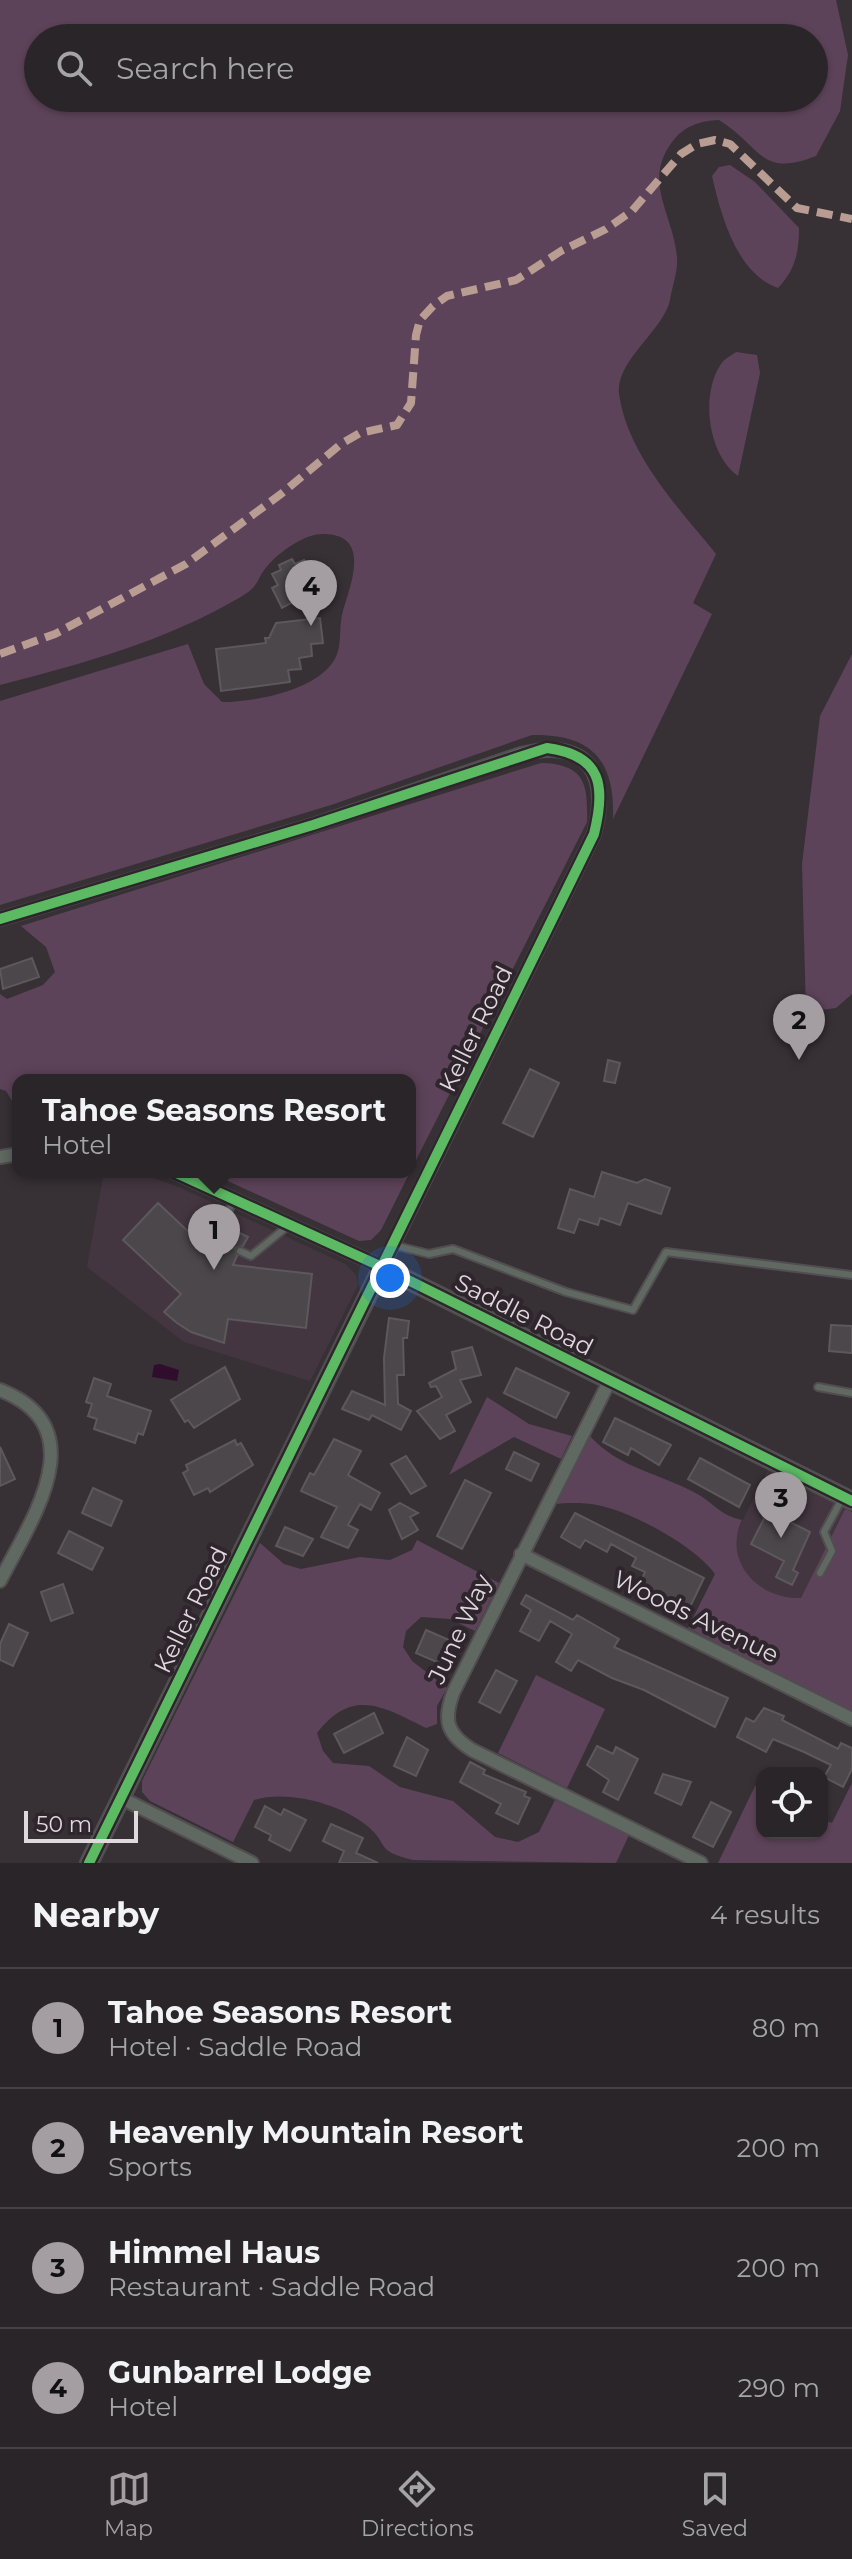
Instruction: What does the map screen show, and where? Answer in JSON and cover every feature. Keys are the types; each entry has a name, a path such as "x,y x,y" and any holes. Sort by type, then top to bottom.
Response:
{"street":[{"name":"Keller Road","path":"0,919 313,825 521,754 547,748 572,751 589,765 599,781 601,808 594,834 89,1863"},
{"name":"Saddle Road","path":"188,1178 382,1267 847,1499"},
{"name":"June Way","path":"610,1380 453,1693 446,1712 447,1725 456,1740 472,1750 701,1863"},
{"path":"0,1390 16,1397 38,1415 51,1441 51,1466 45,1491 0,1581"},
{"name":"Woods Avenue","path":"521,1554 852,1719"},
{"path":"121,1798 252,1863"}],"lane":[{"path":"220,1242 215,1239 235,1198"},
{"path":"240,1251 251,1256 290,1223"},
{"path":"393,1245 429,1254 453,1249 566,1292 633,1310 666,1252 852,1275"},
{"path":"818,1387 852,1393"},
{"path":"820,1573 832,1551 824,1532 847,1499"}],"shaded area":[{"path":"0,0 836,0 848,55 840,111 816,156 798,162 772,161 719,120 687,128 672,142 663,157 660,185 675,242 676,274 666,311 624,370 619,394 624,417 644,460 671,500 716,554 693,603 712,614 613,819 610,781 596,754 570,739 532,735 331,805 0,905 0,701 188,644 204,684 222,702 264,698 294,689 319,676 334,661 352,578 353,553 348,543 338,536 322,534 308,537 280,553 247,593 182,627 92,660 0,685"},
{"path":"730,165 755,182 799,228 795,261 778,288 751,270 726,225 712,176 719,167"},
{"path":"736,352 757,355 760,373 738,476 720,454 714,440 709,408 714,377 722,362"},
{"path":"852,654 852,994 836,1008 806,1012 802,864 820,716"},
{"path":"541,763 567,767 581,779 584,787 587,822 416,1160 416,1074 12,1074 12,1101 6,1091 0,1089 0,994 7,999 43,985 55,972 46,947 21,926"},
{"path":"103,1178 154,1178 345,1264 356,1275 358,1285 310,1381 184,1342 87,1267"},
{"path":"221,1178 407,1178 381,1230 371,1240 359,1241"},
{"path":"154,1365 179,1370 177,1381 152,1377"},
{"path":"487,1397 529,1424 572,1436 561,1459 514,1437 449,1475"},
{"path":"589,1435 614,1456 699,1495 723,1513 742,1520 737,1535 741,1563 759,1585 786,1597 801,1598 845,1509 852,1512 852,1712 688,1628 715,1574 678,1541 644,1522 611,1509 586,1503 553,1504"},
{"path":"769,1468 845,1509 766,1668 688,1628"},
{"path":"417,1540 499,1583 475,1631 450,1619 421,1617 406,1631 403,1647 412,1661 447,1688 437,1706 437,1724 426,1728 382,1708 356,1706 330,1719 317,1733 323,1751 333,1763 369,1766 400,1787 453,1801 495,1837 518,1842 539,1832 555,1800 629,1835 616,1863 413,1860 387,1850 366,1825 341,1810 312,1800 281,1797 254,1800 233,1842 150,1801 142,1792 142,1781 260,1543 284,1564 301,1569 360,1557 390,1560 412,1550"},
{"path":"536,1675 605,1709 567,1788 498,1753"},
{"path":"852,1783 852,1863 718,1863 755,1786 756,1839 828,1839 828,1821 832,1823"}],"building":[{"path":"292,559 295,564 304,560 315,590 282,608 272,588 278,585 272,574 281,570 279,565"},
{"path":"320,618 323,643 311,644 312,656 299,658 301,669 288,670 290,682 221,691 216,649 266,643 265,638 269,638 276,623"},
{"path":"32,958 39,977 3,989 0,969"},
{"path":"608,1060 620,1063 615,1083 604,1081"},
{"path":"530,1069 559,1083 533,1137 503,1123"},
{"path":"602,1172 637,1183 645,1179 670,1188 661,1214 628,1203 620,1225 600,1218 598,1225 579,1219 574,1233 558,1228 570,1189 594,1197"},
{"path":"158,1203 213,1255 217,1247 225,1244 223,1237 228,1227 248,1237 243,1246 235,1248 237,1256 233,1265 312,1274 306,1328 228,1319 224,1343 191,1332 177,1323 164,1312 181,1294 123,1240"},
{"path":"389,1318 409,1321 407,1338 403,1338 404,1375 397,1375 398,1404 411,1411 401,1430 372,1415 369,1420 342,1409 352,1391 385,1405 384,1358"},
{"path":"831,1325 852,1326 852,1353 829,1351"},
{"path":"472,1347 481,1375 460,1380 471,1402 446,1415 455,1431 440,1439 417,1411 442,1397 436,1386 431,1387 429,1383 456,1369 452,1352"},
{"path":"225,1367 240,1399 194,1428 188,1420 185,1422 171,1400"},
{"path":"516,1368 569,1393 556,1418 504,1393"},
{"path":"94,1378 111,1384 107,1396 151,1411 143,1435 138,1433 135,1443 94,1429 97,1419 88,1416 92,1404 86,1402"},
{"path":"615,1418 671,1445 659,1465 631,1448 628,1455 603,1442"},
{"path":"334,1439 361,1451 348,1475 380,1493 371,1510 360,1504 348,1525 358,1530 348,1548 321,1537 337,1507 301,1491 310,1473 314,1475"},
{"path":"235,1440 237,1445 241,1443 253,1465 210,1492 208,1488 194,1495 183,1473 188,1470 186,1465"},
{"path":"0,1447 15,1479 0,1486"},
{"path":"514,1452 539,1464 531,1481 506,1469"},
{"path":"406,1456 426,1486 411,1494 391,1464"},
{"path":"700,1458 750,1485 739,1507 688,1479"},
{"path":"465,1480 491,1493 462,1549 437,1536"},
{"path":"93,1488 122,1501 111,1526 82,1513"},
{"path":"400,1503 418,1513 410,1517 418,1530 402,1539 389,1510"},
{"path":"768,1511 810,1532 793,1570 798,1573 792,1585 776,1577 784,1561 751,1544"},
{"path":"575,1513 704,1578 688,1611 640,1583 645,1572 632,1566 636,1558 611,1544 607,1552 585,1540 580,1548 561,1537"},
{"path":"285,1527 313,1539 303,1556 276,1546"},
{"path":"69,1531 103,1548 92,1570 58,1553"},
{"path":"63,1584 73,1613 51,1621 41,1592"},
{"path":"526,1595 573,1620 577,1615 619,1639 614,1647 728,1698 715,1727 578,1660 571,1671 556,1662 572,1634 550,1621 539,1641 520,1631 531,1610 521,1604"},
{"path":"9,1624 28,1633 13,1666 0,1660 0,1644"},
{"path":"426,1630 449,1640 439,1663 416,1653"},
{"path":"496,1670 517,1681 500,1713 479,1702"},
{"path":"764,1708 784,1716 782,1720 838,1749 841,1743 852,1748 852,1769 843,1787 828,1779 831,1765 804,1752 773,1739 766,1752 737,1737 746,1718 754,1722"},
{"path":"374,1713 383,1733 344,1753 334,1734"},
{"path":"407,1737 428,1750 416,1776 394,1766"},
{"path":"597,1746 613,1754 616,1747 638,1759 618,1800 603,1792 609,1780 587,1765"},
{"path":"470,1762 485,1770 483,1774 526,1792 524,1796 530,1798 518,1824 496,1813 501,1804 460,1782"},
{"path":"663,1774 691,1782 681,1805 655,1793"},
{"path":"711,1802 731,1812 713,1847 693,1837"},
{"path":"265,1806 281,1815 284,1809 306,1820 290,1851 269,1840 271,1835 255,1827"},
{"path":"331,1824 363,1838 356,1853 378,1863 339,1863 344,1851 323,1841"}],"marked path":[{"path":"0,654 55,634 186,564 281,494 341,444 360,433 397,425 411,403 420,320 433,306 447,296 516,280 561,251 606,229 632,211 681,154 697,144 715,140 730,144 797,208 852,219"}],"cycle path":[{"path":"0,919 313,825 547,748 579,758 596,776 599,788 594,834 89,1863"},
{"path":"187,1178 382,1267 852,1501"}],"place":[{"name":"Gunbarrel Lodge","path":"311,626"},
{"name":"Heavenly Mountain Resort","path":"799,1060"},
{"name":"Tahoe Seasons Resort","path":"214,1270"},
{"name":"Himmel Haus","path":"781,1538"}]}
